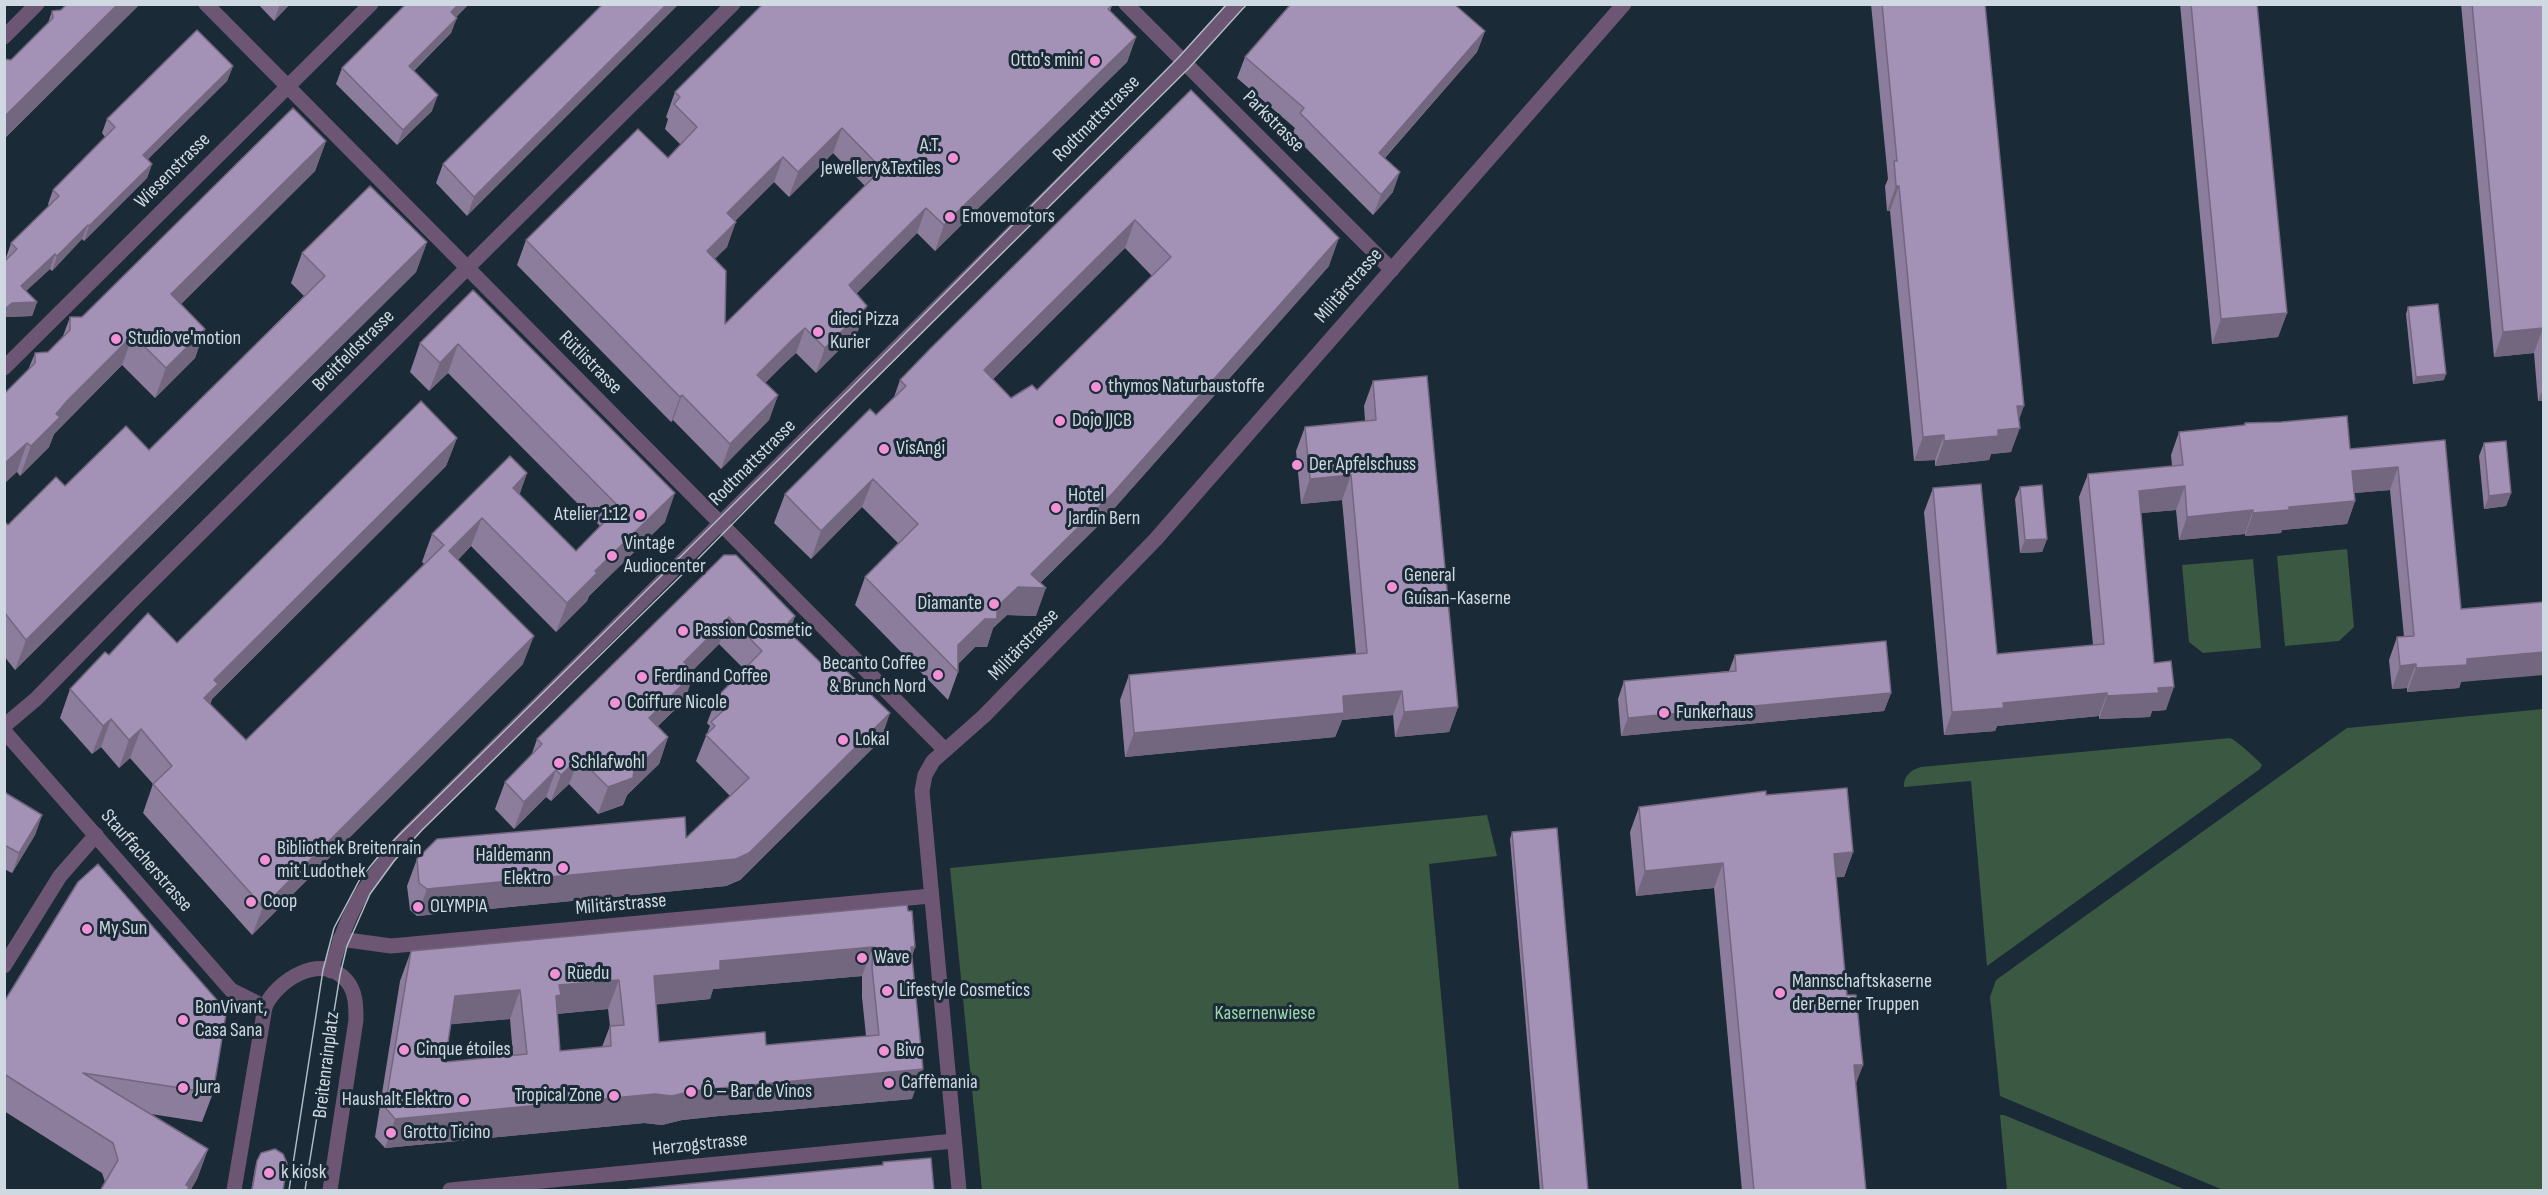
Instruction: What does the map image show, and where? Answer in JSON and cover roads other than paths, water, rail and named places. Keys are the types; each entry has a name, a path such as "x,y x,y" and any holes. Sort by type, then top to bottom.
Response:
{"street":[{"path":"4,37 37,4"},
{"name":"Wiesenstrasse","path":"4,368 371,4"},
{"name":"Breitfeldstrasse","path":"4,726 36,699 732,4"},
{"name":"Parkstrasse","path":"1126,4 1392,270"},
{"name":"Rodtmattstrasse","path":"331,971 351,911 365,886 407,835 1183,63 1236,4"},
{"name":"Militärstrasse","path":"340,939 391,946 931,896 922,791 925,775 933,761 984,716 1156,539 1624,4"},
{"name":"Rütlistrasse","path":"209,6 466,269 945,750"},
{"name":"Stauffacherstrasse","path":"4,731 228,988 265,1007"},
{"path":"4,966 60,876 96,835"},
{"path":"931,896 959,1191"},
{"path":"234,1191 265,1007 273,991 295,975 318,969 331,971"},
{"name":"Breitenrainplatz","path":"330,1191 356,1020 355,1001 349,985 341,976 331,971"},
{"name":"Herzogstrasse","path":"450,1191 954,1141"}],"tram line":[{"path":"289,1190 323,970 334,928 360,879 382,852 850,389 1178,58 1227,4"},
{"path":"305,1190 340,975 347,946 370,894 394,861 422,830 698,559 855,399 1189,68 1247,4"}],"place":[{"name":"Otto's mini","path":"1095,61"},
{"name":"A.T. Jewellery&Textiles","path":"953,158"},
{"name":"Emovemotors","path":"950,217"},
{"name":"dieci Pizza Kurier","path":"818,332"},
{"name":"Studio ve'motion","path":"116,339"},
{"name":"thymos Naturbaustoffe","path":"1096,387"},
{"name":"Dojo JJCB","path":"1060,421"},
{"name":"VisAngi","path":"884,449"},
{"name":"Der Apfelschuss","path":"1297,465"},
{"name":"Hotel Jardin Bern","path":"1056,508"},
{"name":"Atelier 1:12","path":"640,515"},
{"name":"Vintage Audiocenter","path":"612,556"},
{"name":"General Guisan-Kaserne","path":"1392,587"},
{"name":"Diamante","path":"994,604"},
{"name":"Passion Cosmetic","path":"683,631"},
{"name":"Becanto Coffee & Brunch Nord","path":"938,675"},
{"name":"Ferdinand Coffee","path":"642,677"},
{"name":"Coiffure Nicole","path":"615,703"},
{"name":"Funkerhaus","path":"1664,713"},
{"name":"Lokal","path":"843,740"},
{"name":"Schlafwohl","path":"559,763"},
{"name":"Bibliothek Breitenrain mit Ludothek","path":"265,860"},
{"name":"Haldemann Elektro","path":"563,868"},
{"name":"Coop","path":"251,902"},
{"name":"OLYMPIA","path":"418,907"},
{"name":"My Sun","path":"87,929"},
{"name":"Wave","path":"862,958"},
{"name":"Rüedu","path":"555,974"},
{"name":"Lifestyle Cosmetics","path":"887,991"},
{"name":"Mannschaftskaserne der Berner Truppen","path":"1780,993"},
{"name":"BonVivant, Casa Sana","path":"183,1020"},
{"name":"Cinque étoiles","path":"404,1050"},
{"name":"Bivo","path":"884,1051"},
{"name":"Caffèmania","path":"889,1083"},
{"name":"Jura","path":"183,1088"},
{"name":"Ô – Bar de Vinos","path":"691,1092"},
{"name":"Tropical Zone","path":"614,1096"},
{"name":"Haushalt Elektro","path":"464,1100"},
{"name":"Grotto Ticino","path":"391,1133"},
{"name":"k kiosk","path":"269,1173"}],"park label":[{"name":"Kasernenwiese","path":"1265,1014"}]}
